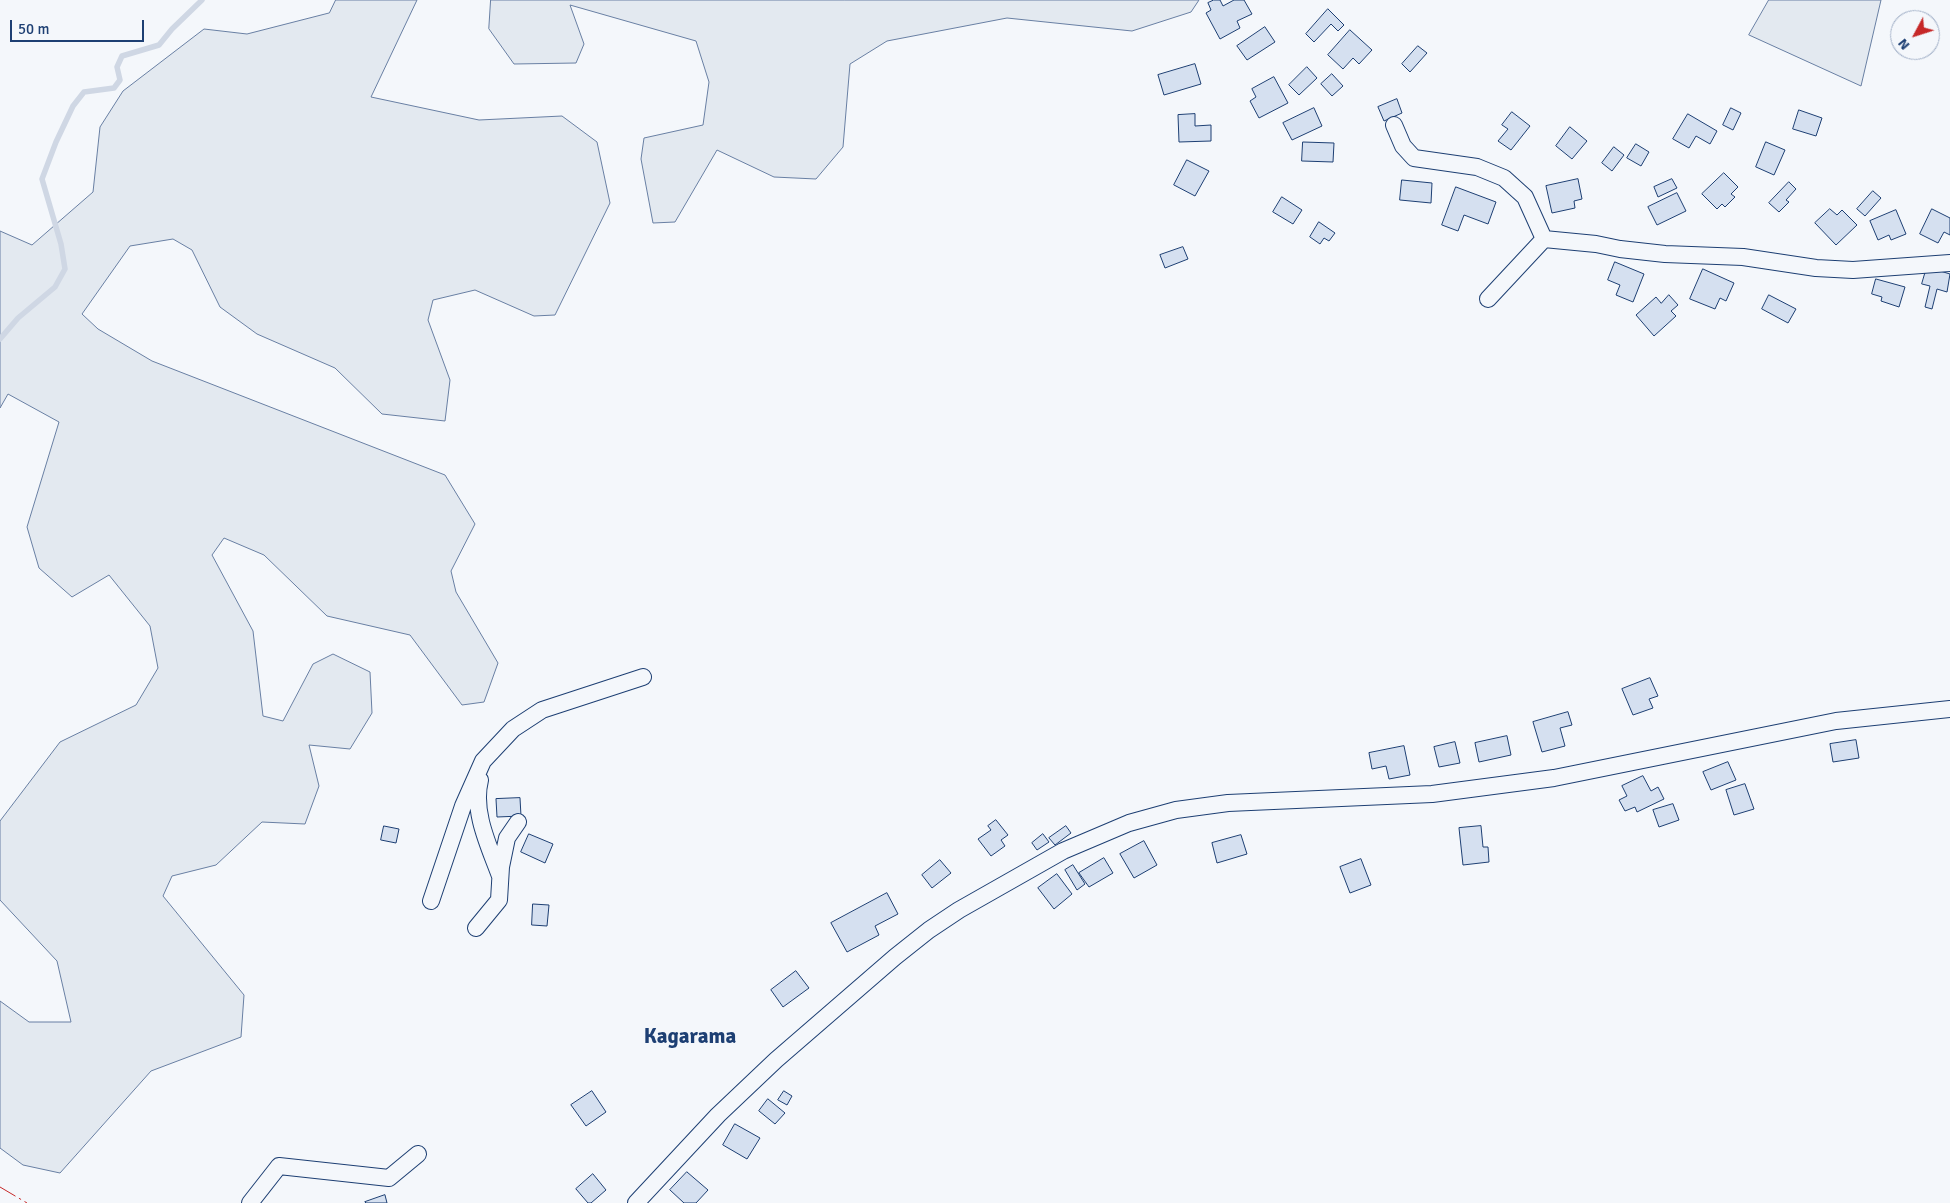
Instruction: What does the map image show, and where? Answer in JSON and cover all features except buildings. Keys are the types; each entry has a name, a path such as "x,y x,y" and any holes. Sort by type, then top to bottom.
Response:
{"street":[{"path":"1394,125 1402,146 1414,158 1477,167 1504,178 1525,197 1544,239"},
{"path":"1544,239 1656,253 1743,257 1843,270 1950,263"},
{"path":"1488,300 1544,239"},
{"path":"430,901 463,806 483,761 513,729 542,710 643,677"},
{"path":"636,1203 718,1115 776,1060 929,930 959,910 1063,851 1129,823 1176,810 1228,803 1432,794 1554,778 1836,721 1950,709"},
{"path":"483,761 476,794 483,830 500,876"},
{"path":"476,928 499,900 500,867 507,838 518,822"},
{"path":"250,1203 279,1166 388,1178 418,1154"}],"shaded area":[{"path":"336,0 417,0 371,97 479,120 562,116 597,142 610,203 555,315 534,316 475,290 433,300 428,320 450,380 445,421 382,414 335,368 257,334 220,307 192,250 173,239 130,246 82,314 98,329 152,361 445,475 475,524 451,571 456,592 498,663 484,702 462,705 410,635 327,616 264,555 224,538 212,555 253,631 263,716 283,721 313,664 333,654 370,672 372,713 350,749 309,745 319,786 305,824 262,822 216,865 172,876 163,896 244,995 241,1037 151,1071 60,1173 23,1165 0,1148 0,1001 29,1022 71,1022 57,961 0,900 0,821 60,742 136,705 158,668 150,626 109,575 72,597 39,568 27,527 59,422 8,394 0,408 0,231 32,245 93,192 100,127 123,91 204,29 247,34 329,13"},
{"path":"491,0 1199,0 1191,12 1132,31 1007,18 887,41 850,64 843,147 816,179 774,177 717,150 675,222 653,223 641,159 644,138 703,125 709,82 696,41 570,5 584,44 576,63 514,64 489,29"},
{"path":"1769,0 1881,0 1861,86 1749,35"}],"waterway":[{"path":"0,339 18,318 55,287 65,269 61,244 42,179 56,142 73,106 84,92 114,88 120,80 117,67 122,56 159,45 172,29 202,0"}],"power":[{"path":"0,1187 27,1203"}],"district":[{"name":"Kagarama","path":"690,1037"}]}
